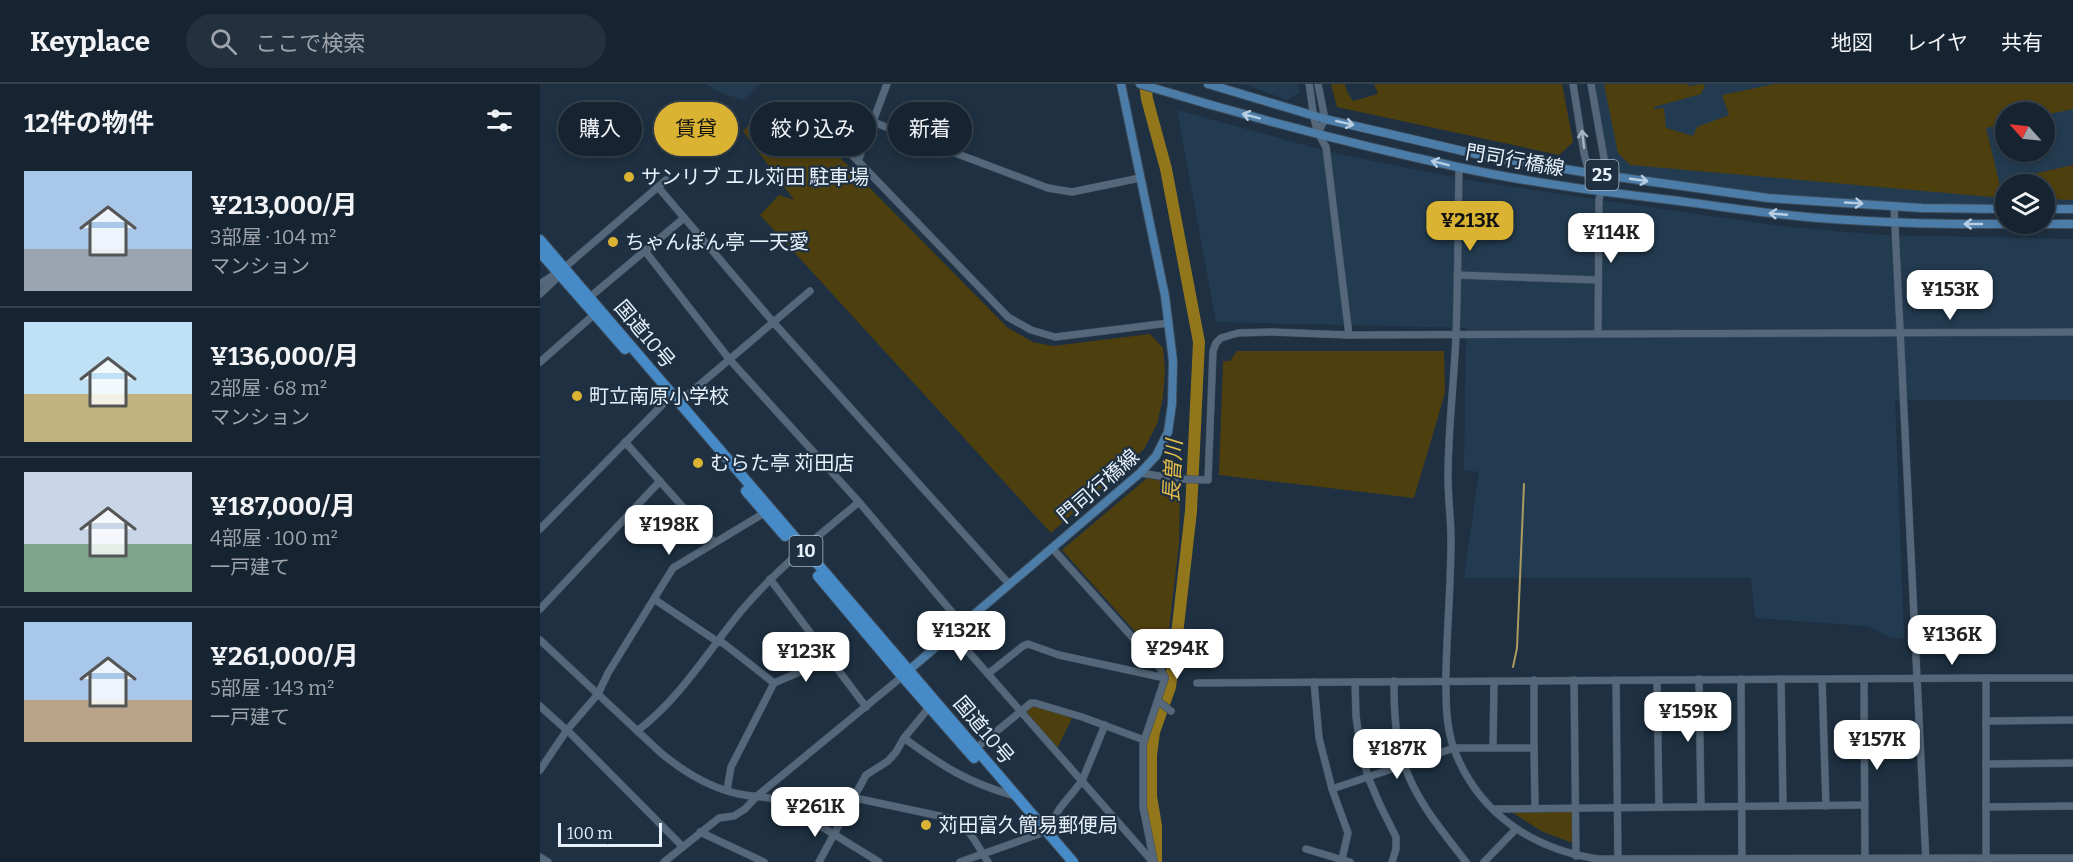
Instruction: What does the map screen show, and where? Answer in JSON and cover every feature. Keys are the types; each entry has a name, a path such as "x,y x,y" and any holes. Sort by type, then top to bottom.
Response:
{"highway":[{"name":"国道10号","path":"540,240 561,272 713,450 933,704 1017,797 1064,862"},
{"name":"国道10号","path":"540,252 590,297 597,312"},
{"name":"国道10号","path":"933,704 1005,794 1073,862"}],"main road":[{"name":"門司行橋線","path":"906,673 1140,473 1156,456 1168,432 1173,382 1169,323 1157,253 1121,84"},
{"name":"門司行橋線","path":"1140,84 1204,104 1318,134 1459,168 1544,183 1755,211 1848,220 2073,224"},
{"name":"門司行橋線","path":"1208,84 1324,119 1480,155 1589,173 1768,198 1922,208 1995,208"},
{"path":"2055,209 2073,209"}],"street":[{"path":"876,114 887,84"},
{"path":"1310,84 1312,115 1318,134 1326,147 1349,335"},
{"path":"1318,84 1324,119 1318,134"},
{"path":"1573,84 1589,173 1602,190"},
{"path":"1591,84 1607,175 1599,199 1598,334"},
{"path":"876,123 1061,191 1072,192 1140,178"},
{"path":"853,156 1008,317 1019,324 1055,337 1169,323"},
{"path":"858,161 860,156"},
{"path":"1459,168 1456,335 1448,475 1451,541 1446,681 1448,723 1454,748 1472,782 1493,809 1516,829 1543,845 1576,856 1618,861 1926,861 2073,858"},
{"path":"540,294 561,272 666,180"},
{"path":"658,187 774,323 1009,585"},
{"path":"1894,206 1926,861"},
{"path":"590,297 684,218"},
{"path":"645,251 730,360 859,502 962,624"},
{"path":"540,284 561,272"},
{"path":"1457,275 1598,280"},
{"path":"540,529 670,397 684,398 810,291"},
{"path":"540,362 597,312"},
{"path":"1140,473 1179,479 1208,480 1213,351 1221,338 1238,333 1456,335 2073,332"},
{"path":"625,442 714,542"},
{"path":"540,609 660,481"},
{"path":"637,731 656,717 740,612 770,579 859,502"},
{"path":"540,771 567,730 598,694 673,568 767,511"},
{"path":"1052,548 1160,668 1165,678 1159,703 1144,740 1142,761 1143,807 1154,862"},
{"path":"770,579 866,707"},
{"path":"654,599 718,642 723,643 774,683"},
{"path":"952,633 1154,862"},
{"path":"540,640 681,770 698,779 739,794 771,797 780,801 879,862"},
{"path":"988,674 1028,644 1059,655 1165,678"},
{"path":"727,790 731,766 774,683 829,659"},
{"path":"664,862 719,818 734,816 745,809 757,796 906,673"},
{"path":"1986,678 1986,860"},
{"path":"1197,683 2073,678"},
{"path":"1699,679 1701,806"},
{"path":"1740,679 1742,861"},
{"path":"1780,679 1783,806"},
{"path":"1822,679 1826,806"},
{"path":"1864,679 1865,860"},
{"path":"1534,680 1535,807"},
{"path":"1574,680 1576,856"},
{"path":"1616,680 1618,861"},
{"path":"1657,680 1659,807"},
{"path":"1394,681 1398,738 1404,765 1427,811 1466,862"},
{"path":"1493,747 1494,681"},
{"path":"1314,682 1319,738 1332,789 1348,833 1342,859"},
{"path":"1355,682 1360,746 1368,777 1396,837 1396,849 1392,862"},
{"path":"975,749 1030,703 1104,725 1144,740"},
{"path":"1159,703 1171,711"},
{"path":"819,862 866,775 888,761 933,704"},
{"path":"540,706 683,846"},
{"path":"1986,721 2073,720"},
{"path":"960,862 1042,833 1082,781 1104,725"},
{"path":"904,738 945,768 985,788 1017,797"},
{"path":"1332,789 1454,748 1534,748"},
{"path":"1986,764 2073,763"},
{"path":"855,798 954,819 961,823 988,862"},
{"path":"1493,809 1865,806"},
{"path":"1986,807 2073,806"},
{"path":"1485,862 1516,829"},
{"path":"700,832 764,862"},
{"path":"1306,849 1350,862"},
{"path":"540,856 548,862"}],"shaded area":[{"path":"707,84 759,84 743,100 719,92"},
{"path":"1244,84 1298,84 1300,92 1287,100"},
{"path":"1331,84 1345,84 1353,101 1378,94 1374,84 1562,84 1573,142 1559,155 1337,107"},
{"path":"1591,84 2073,84 2073,209 2055,209 2055,174 1995,174 1995,208 1768,198 1607,175"},
{"path":"1604,84 1687,84 1688,86 1703,84 1705,86 1701,94 1654,107 1654,109 1664,108 1666,128 1693,136 1697,127 1729,115 1722,95 1775,84 2073,84 2073,109 2055,113 2055,102 1995,102 1995,126 1986,128 1997,174 1995,174 1995,197 1630,165 1618,153"},
{"path":"1177,110 1338,154 1474,181 1682,212 1789,227 1882,235 2073,239 2073,400 1895,400 1904,638 1891,638 1868,626 1755,618 1751,578 1464,578 1479,472 1464,470 1466,328 1216,322"},
{"path":"750,124 750,140 743,131"},
{"path":"761,156 838,156 1008,328 1033,342 1053,346 1150,334 1163,348 1165,370 1163,397 1157,424 1144,449 1051,533 760,215 779,195 794,200"},
{"path":"2073,165 2073,200 2055,199 2055,174 2033,174"},
{"path":"1237,351 1444,351 1445,393 1414,498 1219,475 1223,361 1230,361"},
{"path":"1147,478 1180,485 1179,542 1165,665 1062,550"},
{"path":"1031,703 1074,714 1055,753 1021,712"},
{"path":"1575,805 1573,843 1543,832 1510,811"}],"waterway":[{"name":"長曽川","path":"1145,84 1166,169 1199,342 1191,511 1178,626 1170,687 1154,732 1151,755 1151,796 1156,826 1156,862"},
{"path":"1513,667 1517,648 1524,484"}],"place":[{"name":"サンリブ エル苅田 駐車場","path":"629,177"},
{"name":"ちゃんぽん亭 一天愛","path":"613,242"},
{"name":"町立南原小学校","path":"577,396"},
{"name":"むらた亭 苅田店","path":"698,463"},
{"name":"苅田富久簡易郵便局","path":"926,825"}]}
